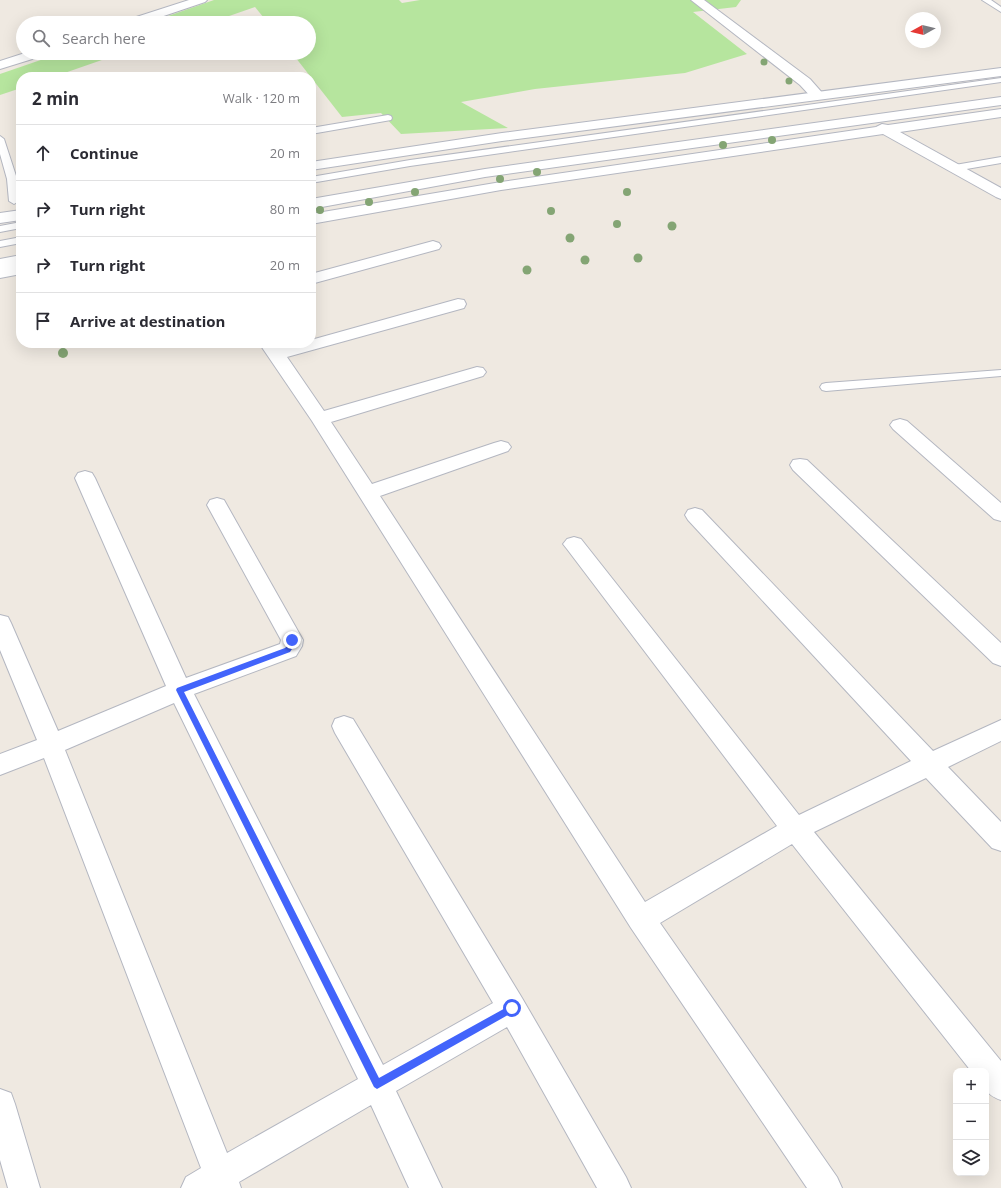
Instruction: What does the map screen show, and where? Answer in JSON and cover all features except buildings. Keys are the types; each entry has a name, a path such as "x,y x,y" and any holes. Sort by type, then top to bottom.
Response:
{"street":[{"path":"152,16 201,0"},
{"path":"697,0 805,82 818,96"},
{"path":"0,65 16,60"},
{"path":"316,165 510,136 1001,72"},
{"path":"316,203 485,173 1001,100"},
{"path":"316,218 501,186 1001,113"},
{"path":"867,119 1001,194"},
{"path":"0,218 16,209"},
{"path":"316,278 433,246"},
{"path":"0,264 16,261"},
{"path":"0,273 16,270"},
{"path":"316,338 458,304"},
{"path":"272,349 368,493 641,918 826,1188"},
{"path":"320,419 477,372"},
{"path":"900,425 1001,514"},
{"path":"368,493 501,447"},
{"path":"800,465 1001,657"},
{"path":"85,478 180,690 377,1084 426,1188"},
{"path":"0,764 51,745 180,690 288,650 291,646 292,640 217,505"},
{"path":"695,515 1001,840"},
{"path":"574,544 795,829 1001,1085"},
{"path":"0,623 51,745 214,1184 377,1084 512,1008"},
{"path":"344,726 512,1008 615,1188"},
{"path":"641,918 795,829 1001,730"},
{"path":"0,1104 24,1188"}],"lane":[{"path":"986,0 1001,10"},
{"path":"316,179 410,163 1001,80"},
{"path":"316,130 388,118"},
{"path":"0,139 16,176"},
{"path":"955,168 1001,160"},
{"path":"0,229 16,226"},
{"path":"0,244 16,241"},
{"path":"826,387 1001,373"}],"green space":[{"path":"214,0 399,0 402,3 420,0 741,0 736,7 693,12 747,54 685,73 535,89 461,102 508,128 401,134 381,113 342,117 316,84 316,72 307,72 297,60 316,60 316,16 262,16 255,7 229,16 168,16"},
{"path":"41,60 102,60 67,72 16,72 16,90 0,95 0,74"}],"route":[{"path":"292,640 291,646 288,650 180,690 377,1084 512,1008"}]}
